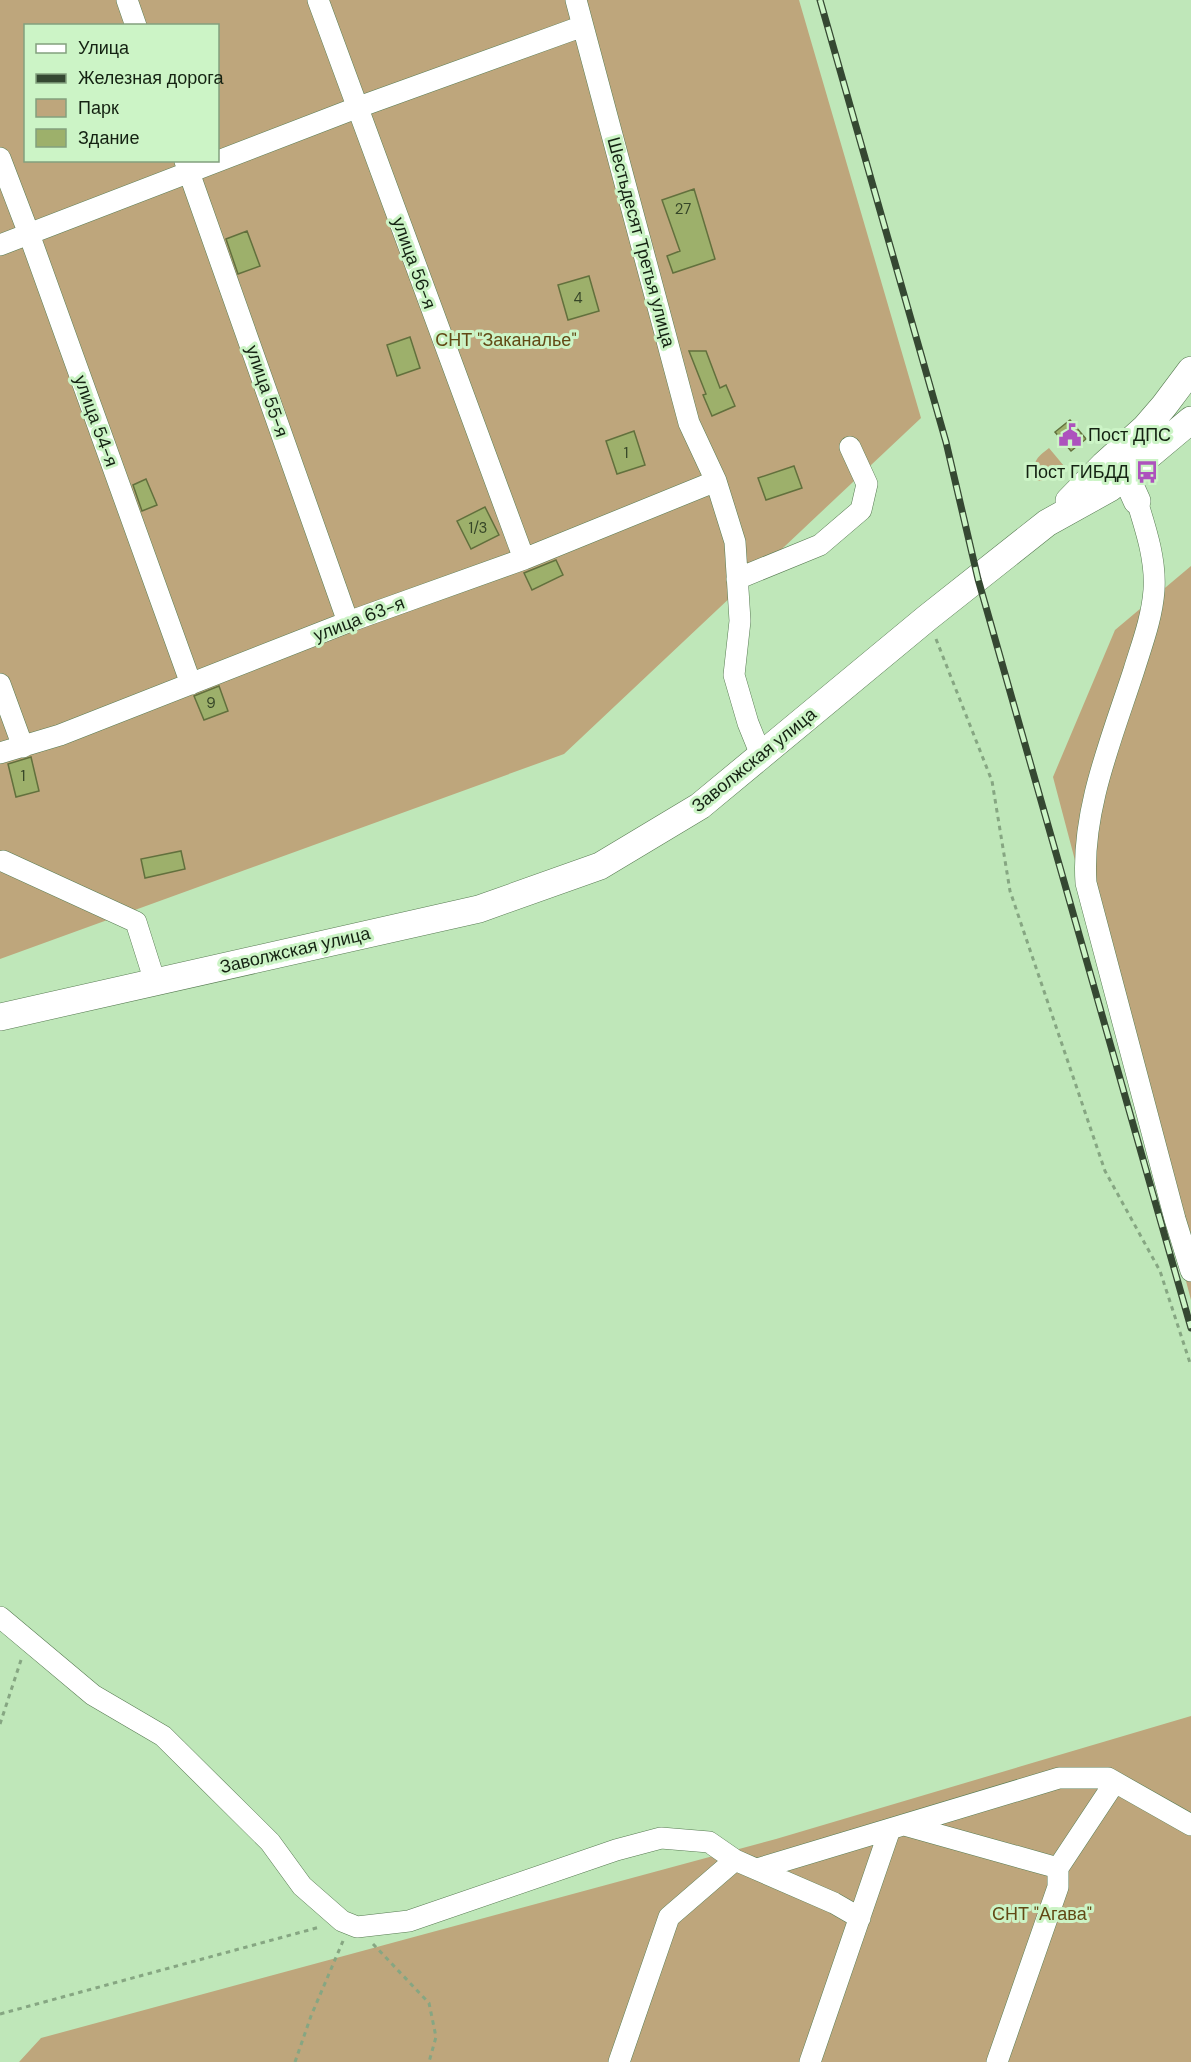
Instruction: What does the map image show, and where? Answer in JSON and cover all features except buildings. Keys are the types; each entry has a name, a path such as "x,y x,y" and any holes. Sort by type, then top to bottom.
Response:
{"main road":[{"path":"1121,464 1151,420 1191,370"},
{"path":"1121,464 1191,420"},
{"path":"1121,464 1137,501"},
{"name":"Заволжская улица","path":"0,1017 479,909 600,866 700,806 927,618 1121,464"}],"street":[{"path":"127,0 135,24"},
{"name":"улица 56-я","path":"318,0 524,559"},
{"name":"Шестьдесят Третья улица","path":"576,0 689,423 716,481 735,542 740,621 734,675 748,723 761,755"},
{"path":"219,156 583,26"},
{"name":"улица 54-я","path":"0,158 191,684"},
{"path":"0,245 201,162"},
{"name":"улица 55-я","path":"187,167 348,622"},
{"path":"737,579 820,545 861,510 867,484 850,447"},
{"name":"улица 63-я","path":"0,753 60,735 348,622 524,559 716,481"},
{"path":"1137,501 1152,557 1154,590 1150,622 1103,766 1089,824 1084,858 1086,883 1191,1271"},
{"path":"0,684 23,747"},
{"path":"3,861 136,922 155,982"},
{"path":"0,1617 93,1695 163,1736 270,1842 302,1886 349,1924 409,1921 616,1850 661,1838 709,1842 735,1860 834,1903 860,1918"},
{"path":"757,1869 1059,1778 1108,1778 1191,1826"},
{"path":"997,2062 1058,1887 1058,1868 1115,1782"},
{"path":"897,1827 1058,1868"},
{"path":"810,2062 860,1918 897,1827"},
{"path":"619,2062 669,1917 735,1860"}],"path":[{"path":"927,618 992,781 1010,891 1105,1171 1160,1271 1191,1366"},
{"path":"0,1724 28,1641"},
{"path":"0,2014 349,1924"},
{"path":"296,2062 311,2016 349,1924"},
{"path":"349,1924 429,2003 436,2037 429,2062"}],"green space":[{"name":"СНТ \"Заканалье\"","path":"0,0 799,0 921,418 564,754 0,959"},
{"path":"1049,448 1064,466 1042,481 1037,481 1034,478 1035,463"},
{"path":"1191,566 1191,1300 1053,777 1115,630"},
{"name":"СНТ \"Агава\"","path":"1191,1716 1191,2062 19,2062 41,2038 776,1839"}],"railway":[{"path":"820,0 946,442 978,579 1191,1328"}],"place":[{"name":"Пост ДПС","path":"1070,435"},
{"name":"Пост ГИБДД","path":"1147,472"}]}
